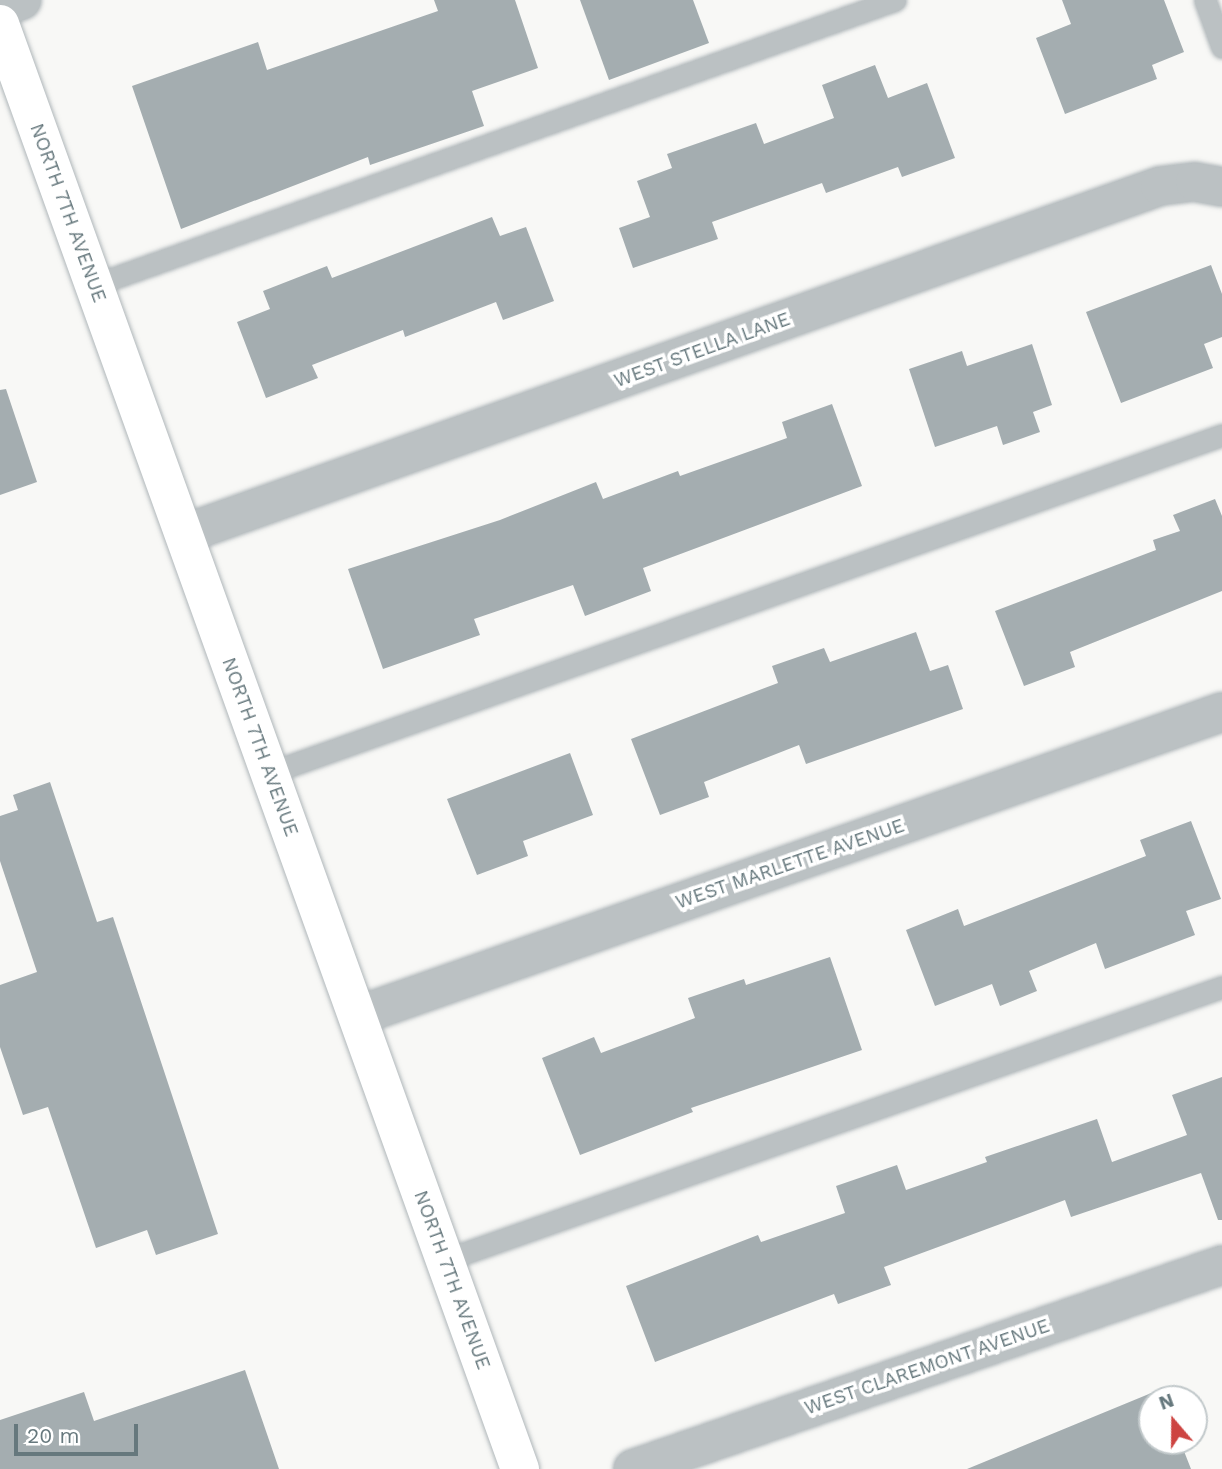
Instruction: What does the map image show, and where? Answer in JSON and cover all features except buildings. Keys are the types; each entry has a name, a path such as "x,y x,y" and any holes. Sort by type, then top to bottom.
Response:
{"main road":[{"name":"NORTH 7TH AVENUE","path":"0,24 520,1469"}],"street":[{"path":"0,8 22,0"},
{"name":"WEST STELLA LANE","path":"184,534 1160,186 1195,182 1222,187"},
{"name":"WEST MARLETTE AVENUE","path":"357,1016 1222,712"},
{"name":"WEST CLAREMONT AVENUE","path":"633,1469 1222,1265"}],"lane":[{"path":"94,285 895,0"},
{"path":"1206,0 1222,47"},
{"path":"269,773 1222,435"},
{"path":"445,1261 1222,987"}]}
